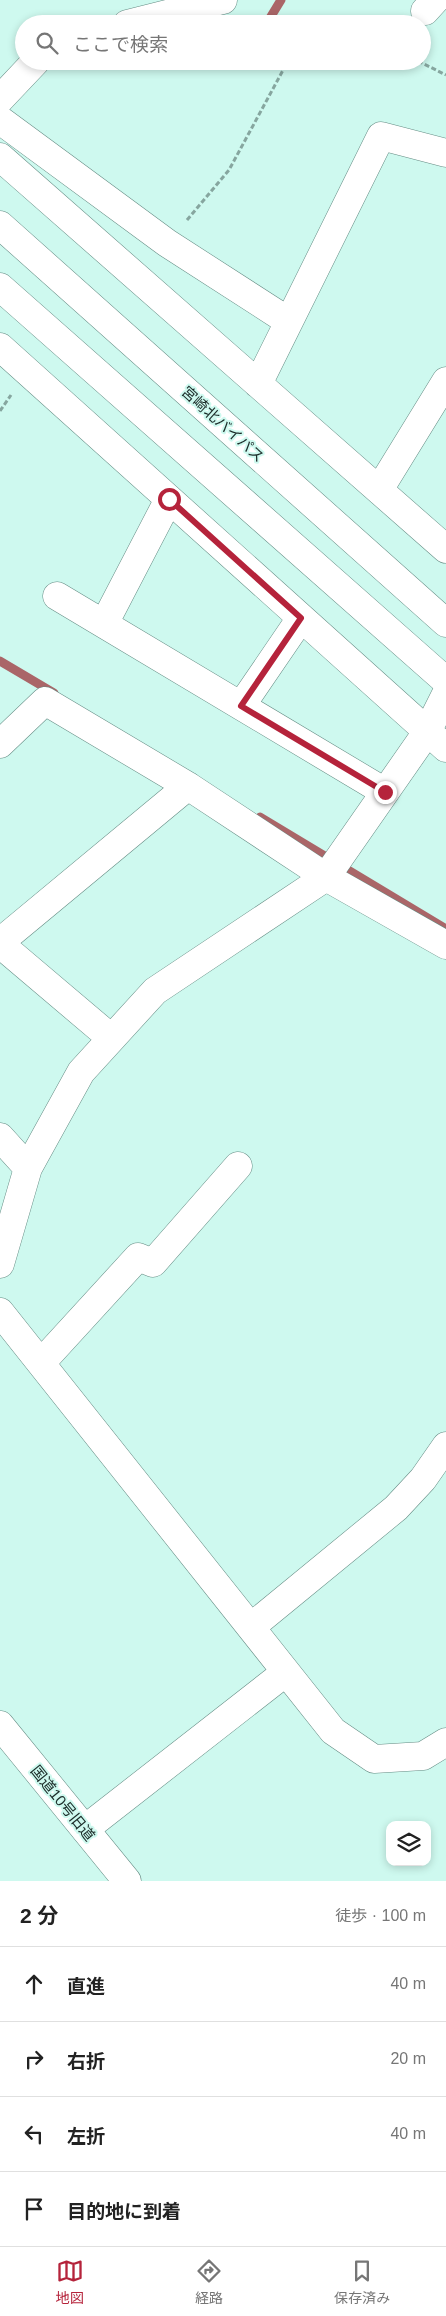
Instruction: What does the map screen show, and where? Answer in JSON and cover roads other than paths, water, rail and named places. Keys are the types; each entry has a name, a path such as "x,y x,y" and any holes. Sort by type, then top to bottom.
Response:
{"main road":[{"path":"164,15 223,0"},
{"path":"0,99 27,70"},
{"path":"0,120 167,243 288,321"},
{"path":"258,384 381,136 446,153"},
{"path":"0,157 446,549"},
{"name":"宮崎北バイパス","path":"0,225 446,623"},
{"path":"0,287 446,681"},
{"path":"0,347 437,740"},
{"path":"380,490 446,382"},
{"path":"104,624 169,499"},
{"path":"57,596 385,792"},
{"path":"241,706 301,618"},
{"path":"0,1264 28,1168 80,1072 155,991 333,867 385,792 437,740 446,694"},
{"path":"0,744 45,701 188,786 333,867 446,945"},
{"path":"111,1038 0,943 188,786"},
{"path":"0,1137 28,1168"},
{"path":"41,1363 138,1257 153,1264 238,1166"},
{"path":"0,1312 333,1731 374,1759 423,1756 446,1742"},
{"path":"251,1627 396,1508 424,1479 446,1446"},
{"path":"84,1829 286,1672"},
{"name":"国道10号旧道","path":"0,1726 127,1881"}],"waterway":[{"path":"272,15 281,0"},
{"path":"0,661 54,693"},
{"path":"260,817 446,929"}]}
